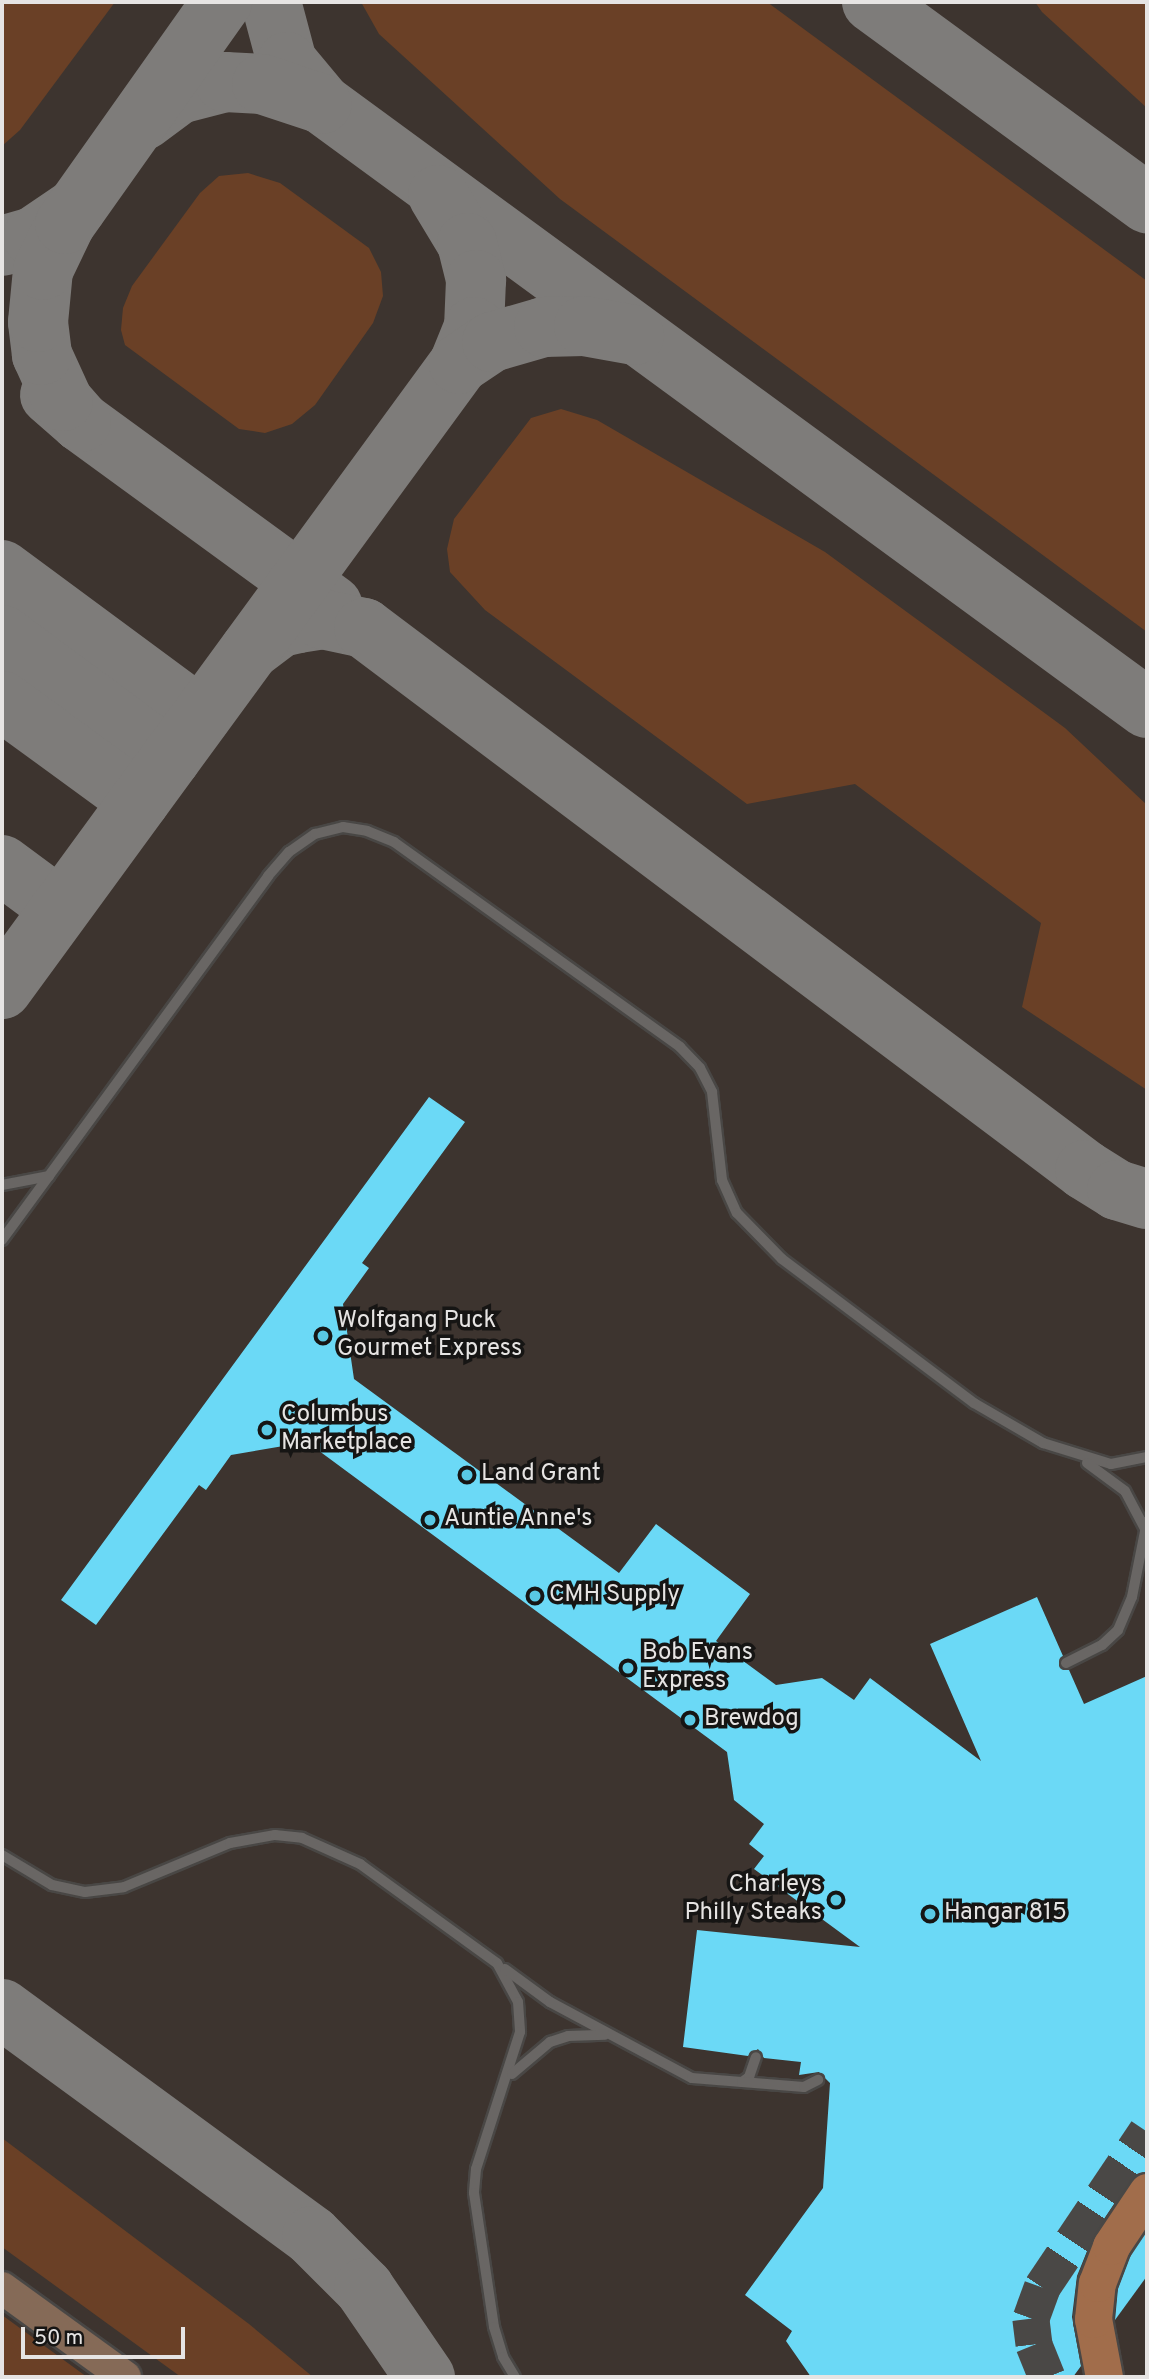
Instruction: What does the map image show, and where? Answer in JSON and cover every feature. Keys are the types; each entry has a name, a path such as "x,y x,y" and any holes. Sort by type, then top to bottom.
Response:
{"main road":[{"path":"1100,2361 1095,2296 1103,2264 1147,2192"}],"street":[{"path":"2,2288 125,2377"}],"lane":[{"path":"2,1240 289,852 315,834 343,827 366,831 405,850 687,1054 712,1092 722,1181 755,1236 974,1403 1043,1443 1111,1464 1147,1457"},
{"path":"2,1185 48,1176"},
{"path":"1066,1663 1102,1645 1118,1630 1129,1608 1146,1525 1125,1491 1073,1454"},
{"path":"2,1855 52,1885 85,1892 124,1887 241,1840 275,1835 302,1838 360,1864 550,2003 692,2078 804,2087 818,2080"},
{"path":"497,1963 514,1993 520,2018 505,2085 476,2169 474,2193 494,2327 503,2357 515,2377"},
{"path":"505,2085 523,2061 550,2042 568,2036 611,2035"},
{"path":"741,2082 750,2077 756,2057"}],"shaded area":[{"path":"2,2 1147,2 1147,2377 2,2377"},
{"path":"2,2 115,2 20,130 2,146"},
{"path":"361,2 767,2 1147,281 1147,632 560,199 379,34"},
{"path":"1035,2 1147,2 1147,108 1042,12"},
{"path":"248,173 280,183 369,248 381,272 383,296 373,323 315,405 292,424 265,433 239,429 125,345 121,330 123,308 132,286 200,193 219,176"},
{"path":"561,409 597,420 825,552 1065,728 1147,805 1147,1090 1022,1007 1041,923 855,784 747,804 485,610 450,572 447,549 454,519 531,418"},
{"path":"2,2138 249,2324 313,2377 181,2377 2,2247"},
{"path":"2,2315 87,2377 2,2377"}],"building":[{"path":"429,1097 465,1122 362,1263 369,1268 343,1304 354,1379 619,1573 656,1524 750,1594 716,1641 776,1685 822,1678 854,1700 870,1678 981,1761 930,1644 1037,1597 1063,1656 1059,1666 1069,1670 1084,1704 1147,1676 1147,2171 1130,2180 1094,2234 1077,2276 1072,2317 1081,2366 1073,2377 811,2377 786,2341 792,2331 745,2295 823,2188 830,2083 819,2072 799,2075 801,2062 764,2058 758,2049 748,2056 683,2047 697,1930 860,1947 754,1869 764,1856 749,1844 764,1824 734,1800 727,1752 307,1442 231,1455 206,1490 199,1485 96,1625 61,1600"},
{"path":"1147,2229 1147,2276 1115,2320 1118,2288 1130,2256"}],"taxiway":[{"path":"81,422 63,401 42,355 38,322 43,270 65,224 222,2"},
{"path":"271,2 287,62 322,104 1147,708"},
{"path":"872,2 1147,203"},
{"path":"144,120 179,94 225,82 262,84 322,104"},
{"path":"438,195 467,243 476,280 474,327 459,364"},
{"path":"2,246 33,237 76,208"},
{"path":"2,989 459,364 492,342 544,327 584,326 634,335"},
{"path":"50,395 81,422 332,605"},
{"path":"2,570 201,717"},
{"path":"250,650 281,627 298,623 322,619 364,628 1085,1170 1117,1190 1147,1199"},
{"path":"2,635 170,759"},
{"path":"2,701 139,801"},
{"path":"2,865 60,908"},
{"path":"2,2009 312,2236 364,2288 425,2377"}],"tunnel":[{"path":"1047,2377 1034,2344 1031,2318 1042,2287 1147,2131"}],"place":[{"name":"Wolfgang Puck Gourmet Express","path":"323,1336"},
{"name":"Columbus Marketplace","path":"267,1430"},
{"name":"Land Grant","path":"467,1475"},
{"name":"Auntie Anne's","path":"430,1520"},
{"name":"CMH Supply","path":"535,1596"},
{"name":"Bob Evans Express","path":"628,1668"},
{"name":"Brewdog","path":"690,1720"},
{"name":"Charleys Philly Steaks","path":"836,1900"},
{"name":"Hangar 815","path":"930,1914"}]}
